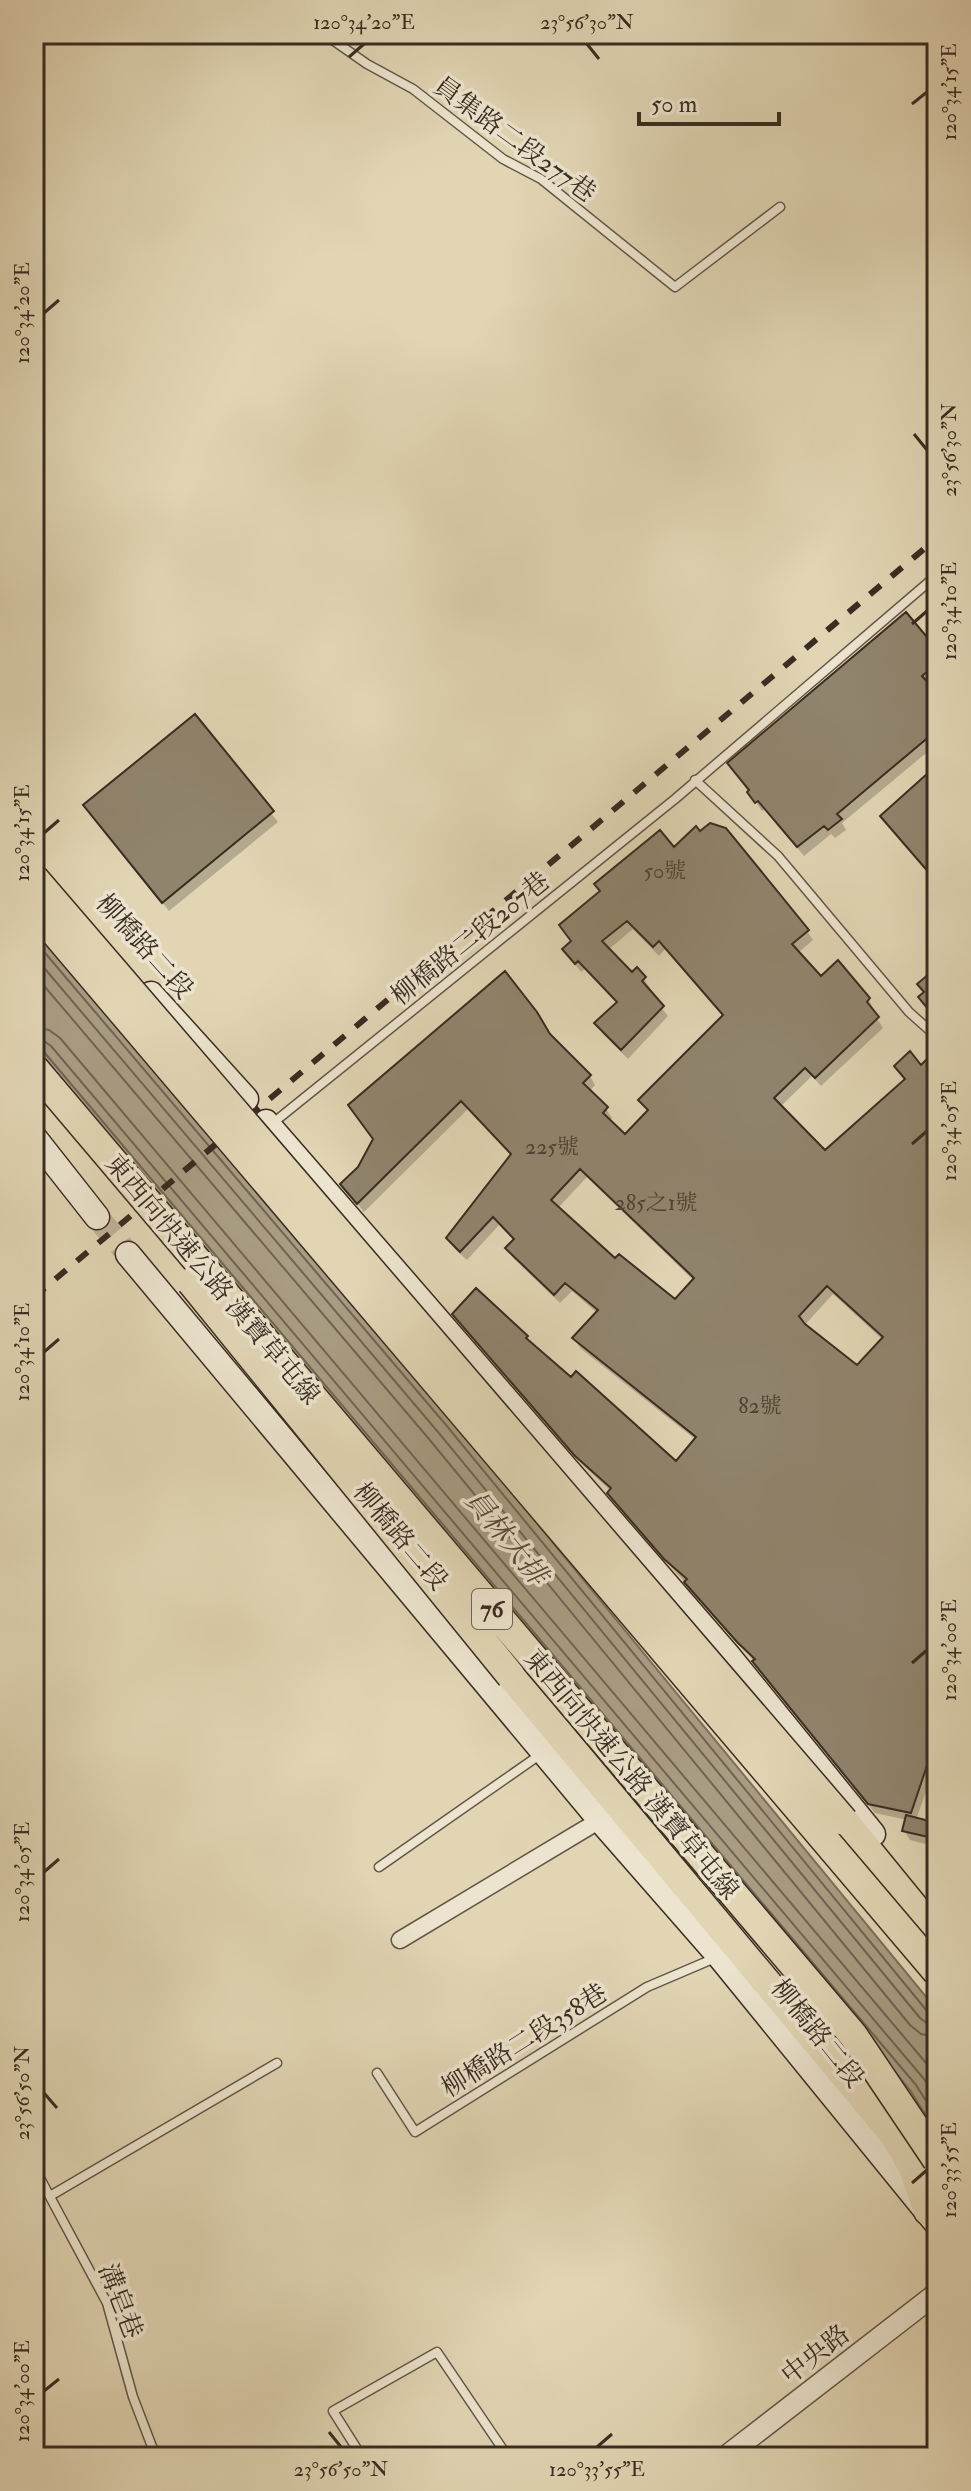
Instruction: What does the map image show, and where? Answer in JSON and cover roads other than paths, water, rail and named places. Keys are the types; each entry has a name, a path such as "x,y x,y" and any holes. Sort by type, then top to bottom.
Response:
{"highway":[{"path":"34,878 844,1821 937,1935"},
{"path":"34,908 937,1972"},
{"name":"東西向快速公路 漢寶草屯線","path":"34,1068 853,2035 937,2160"},
{"path":"34,1089 511,1676 895,2136 913,2168 933,2217"}],"main road":[{"name":"柳橋路二段","path":"34,865 246,1099"},
{"path":"268,1124 727,1654 884,1848 937,1919"},
{"path":"34,1137 97,1217"},
{"name":"柳橋路二段","path":"128,1254 600,1820 719,1956 933,2217"}],"street":[{"path":"400,1940 600,1820"},
{"name":"中央路","path":"725,2457 937,2293"}],"lane":[{"name":"員集路二段277巷","path":"324,34 367,64 413,89 503,159 541,179 675,287 780,207"},
{"name":"柳橋路二段207巷","path":"268,1124 675,799 937,575"},
{"path":"695,780 778,856 909,1012 937,1037"},
{"path":"379,1867 545,1751"},
{"name":"柳橋路二段358巷","path":"377,2073 415,2132 647,1987 719,1956"},
{"path":"50,2196 277,2063"},
{"name":"溝皂巷","path":"34,2167 107,2303 133,2397 156,2457"},
{"path":"362,2457 333,2411 437,2352 508,2457"}],"water":[{"name":"員林大排","path":"34,928 452,1420 937,2010 937,2133 910,2090 34,1053"}],"tunnel":[{"path":"97,1217 128,1254"}],"railway":[{"path":"34,1297 937,538"}]}
